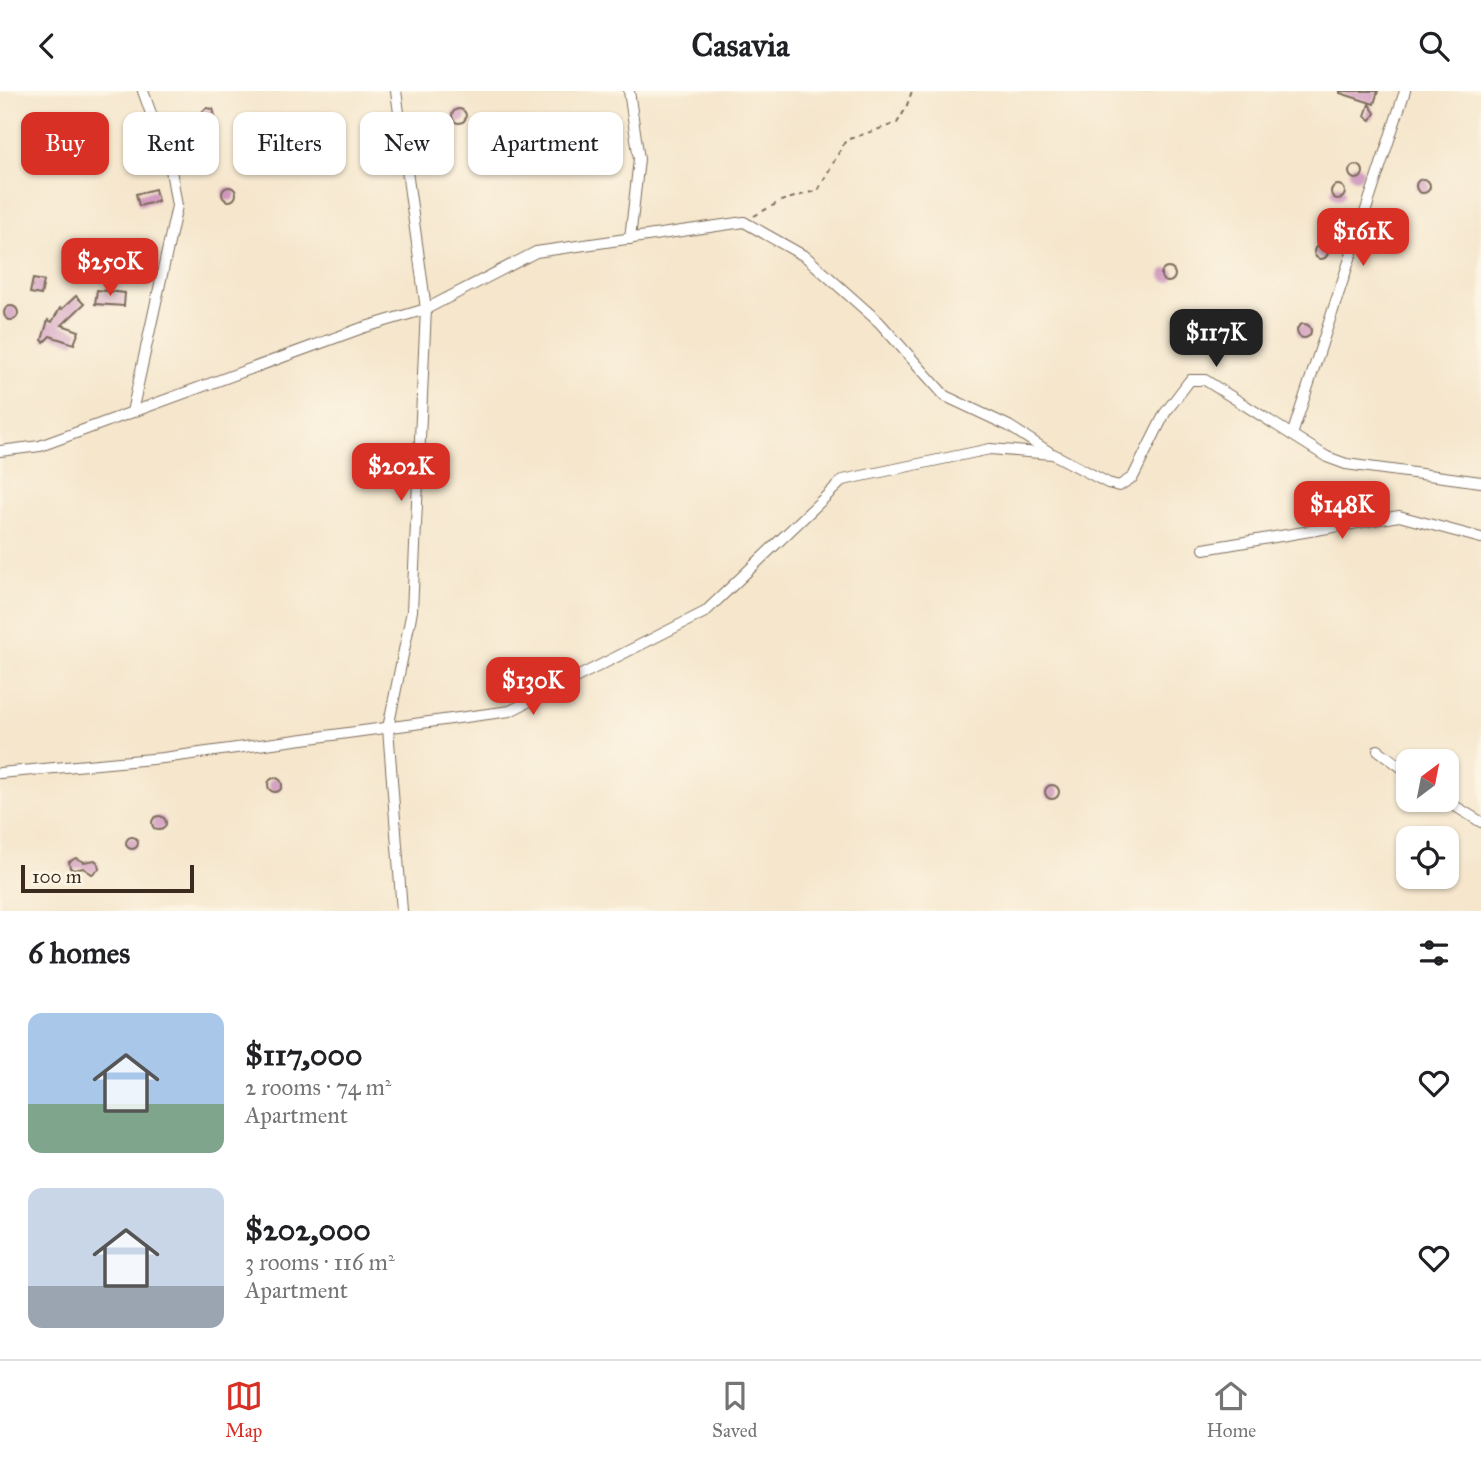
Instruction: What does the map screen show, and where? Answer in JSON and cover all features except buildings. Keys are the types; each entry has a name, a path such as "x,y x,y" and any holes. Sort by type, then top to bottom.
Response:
{"street":[{"path":"132,412 137,379 177,205 171,170 143,91"},
{"path":"396,91 426,309 412,611 388,728 402,911"},
{"path":"629,91 639,159 630,239"},
{"path":"1292,435 1405,91"},
{"path":"0,451 40,446 362,328 426,309 536,252 744,222 806,257 879,322 944,396 1009,426 1053,454 1108,483 1119,486 1133,477 1165,412 1189,380 1205,380 1326,457 1346,464 1481,482"},
{"path":"0,773 163,758 510,712 705,612 843,480 990,449 1053,454"},
{"path":"1204,549 1399,516 1481,538"},
{"path":"1378,750 1396,763"},
{"path":"1460,809 1481,822"}],"path":[{"path":"744,222 781,201 818,190 846,140 897,123 912,91"}]}
